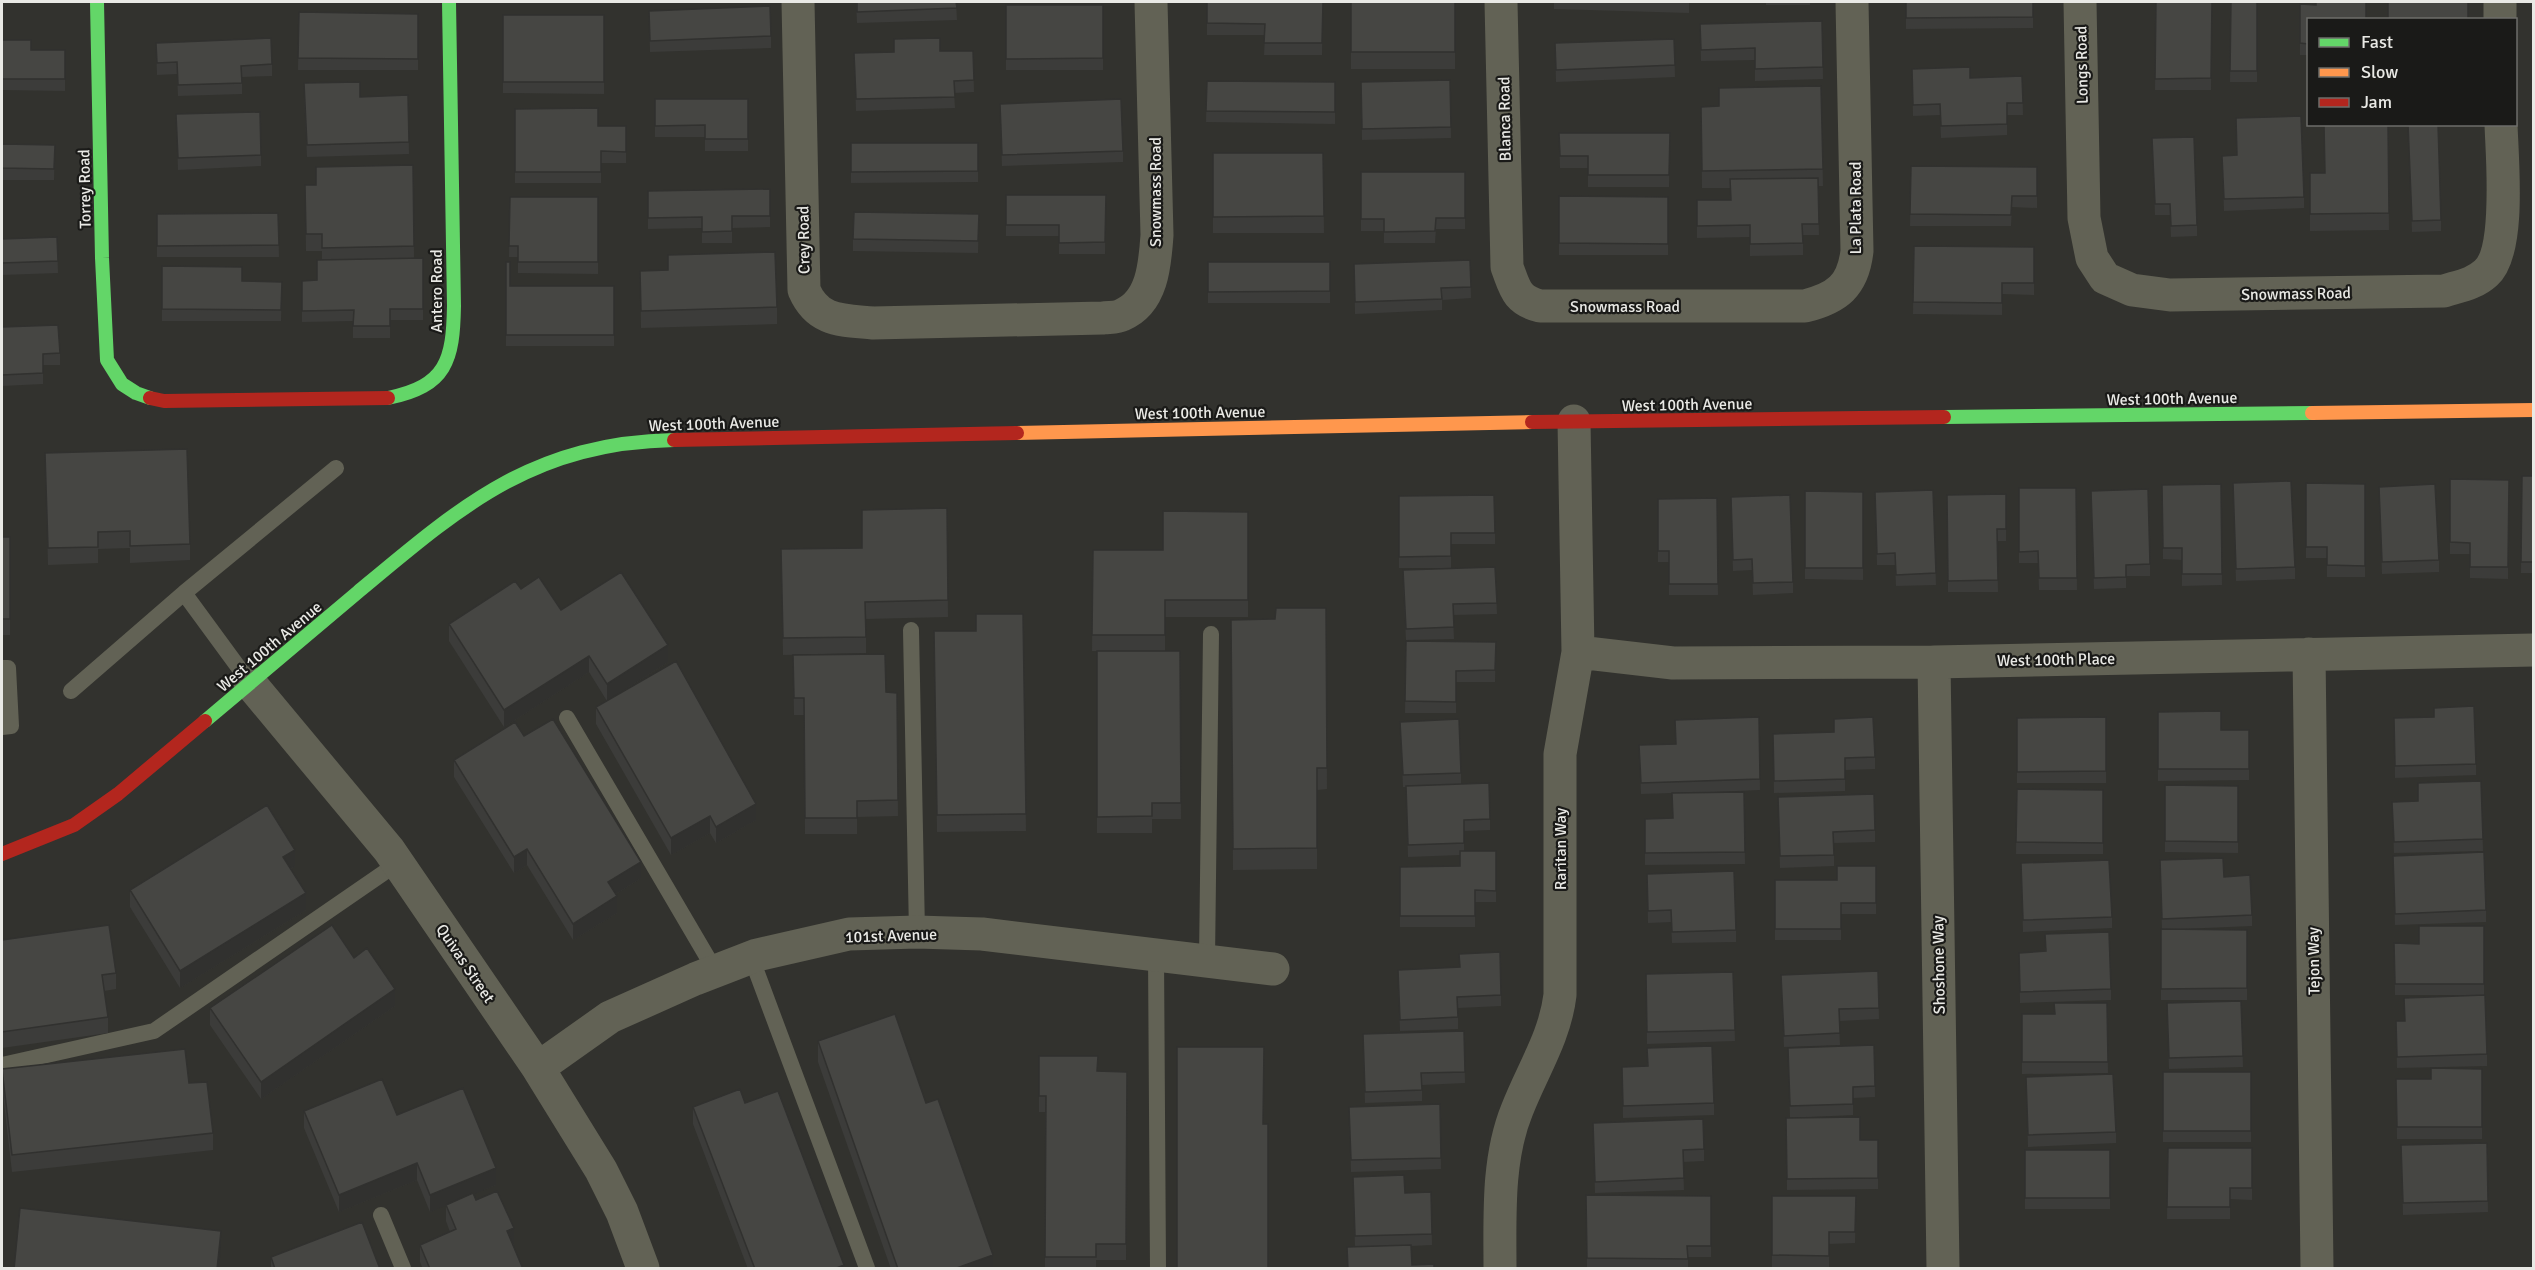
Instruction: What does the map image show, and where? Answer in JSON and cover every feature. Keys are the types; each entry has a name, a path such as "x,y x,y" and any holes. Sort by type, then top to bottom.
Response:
{"street":[{"name":"Torrey Road","path":"97,2 102,258 107,360 112,375 129,390 145,397 164,401 242,400"},
{"name":"Antero Road","path":"242,400 390,398 411,392 432,381 446,366 452,349 454,289 448,2"},
{"name":"Crey Road","path":"798,2 804,290 809,302 820,313 836,319 873,323 979,321"},
{"name":"Blanca Road","path":"1501,2 1506,236"},
{"name":"La Plata Road","path":"1688,306 1805,306 1825,301 1847,283 1855,268 1857,251 1852,2"},
{"name":"Longs Road","path":"2080,2 2082,129"},
{"path":"2500,2 2500,18"},
{"name":"Snowmass Road","path":"979,321 1121,316 1136,306 1148,287 1155,267 1157,235 1151,12"},
{"name":"Snowmass Road","path":"2082,129 2084,218 2092,258 2105,278 2132,290 2170,295 2444,291 2472,283 2488,272 2498,256 2502,231 2501,126"},
{"name":"Snowmass Road","path":"1506,236 1507,267 1518,294 1526,303 1540,306 1688,306"},
{"name":"West 100th Avenue","path":"2,854 74,825 118,794 441,523 483,492 532,468 588,451 654,440 1574,421 2534,410"},
{"name":"Raritan Way","path":"1500,1269 1503,1160 1516,1111 1549,1040 1558,1014 1560,995 1560,754 1578,652 1574,421"},
{"name":"West 100th Place","path":"1578,652 1673,663 1934,662 2534,650"},
{"name":"Tejon Way","path":"2309,654 2318,1269"},
{"name":"Shoshone Way","path":"1934,662 1943,1269"},
{"name":"Quivas Street","path":"250,683 398,863 538,1068 601,1170 622,1212 643,1269"},
{"name":"101st Avenue","path":"538,1068 610,1017 695,979 751,957 849,934 917,932 982,934 1273,969"}],"lane":[{"path":"71,690 336,468"},
{"path":"184,593 250,683"},
{"path":"911,630 917,932"},
{"path":"1207,960 1211,634"},
{"path":"2,668 8,668 11,726 2,726"},
{"path":"567,718 716,972"},
{"path":"2,1065 154,1031 398,863"},
{"path":"1156,954 1158,1269"},
{"path":"751,957 867,1269"},
{"path":"381,1215 403,1269"}],"building":[{"path":"857,2 956,2 957,8 857,12"},
{"path":"1207,2 1323,2 1322,43 1264,43 1265,24 1207,23"},
{"path":"1351,2 1455,2 1455,52 1351,52"},
{"path":"1906,2 2033,2 2033,17 1906,18"},
{"path":"2156,2 2212,2 2211,78 2155,79"},
{"path":"2231,2 2257,2 2257,71 2230,71"},
{"path":"2316,2 2366,2 2366,18 2307,18 2307,44 2300,43 2300,4 2316,5"},
{"path":"2388,2 2468,2 2468,18 2388,18"},
{"path":"1006,5 1103,5 1103,58 1006,59"},
{"path":"770,6 771,36 650,41 649,11"},
{"path":"299,12 418,14 418,59 298,58"},
{"path":"503,15 604,15 604,82 503,82"},
{"path":"1822,21 1823,67 1755,69 1755,48 1701,50 1700,24"},
{"path":"271,38 272,64 241,66 242,83 178,85 177,62 157,63 156,43"},
{"path":"940,38 940,51 973,51 974,80 954,81 955,97 856,99 854,53 894,52 894,39"},
{"path":"1674,39 1675,65 1556,70 1555,43"},
{"path":"2,40 31,40 31,50 65,50 65,79 2,79"},
{"path":"1970,67 1970,78 2022,76 2023,103 2007,103 2007,124 1941,126 1940,104 1913,105 1912,69"},
{"path":"1450,80 1451,127 1362,129 1361,82"},
{"path":"1207,81 1335,82 1335,112 1206,111"},
{"path":"360,82 360,97 408,95 409,142 307,145 304,83"},
{"path":"1821,86 1823,169 1702,171 1701,107 1719,106 1719,88"},
{"path":"655,99 748,99 748,139 705,139 705,125 655,126"},
{"path":"1121,99 1123,151 1002,155 1000,104"},
{"path":"598,108 598,126 626,126 626,152 601,151 601,172 515,172 515,109"},
{"path":"260,112 261,155 178,158 176,114"},
{"path":"2301,116 2304,197 2224,199 2222,156 2237,155 2236,118"},
{"path":"2324,126 2388,126 2389,213 2310,214 2310,173 2325,173"},
{"path":"2408,126 2438,126 2441,220 2412,221"},
{"path":"1559,133 1670,133 1669,175 1588,175 1588,156 1560,156"},
{"path":"2194,137 2197,225 2171,226 2170,204 2155,204 2152,138"},
{"path":"851,143 978,143 978,171 851,172"},
{"path":"2,144 55,145 54,169 2,168"},
{"path":"1213,153 1323,153 1324,216 1213,217"},
{"path":"413,165 414,246 322,248 322,234 306,234 305,185 316,185 316,167"},
{"path":"1911,166 2037,167 2037,196 2012,196 2011,215 1910,214"},
{"path":"1361,172 1465,172 1465,218 1436,218 1435,231 1384,232 1384,219 1361,219"},
{"path":"1818,178 1819,224 1802,224 1803,243 1750,244 1750,225 1697,226 1697,200 1731,200 1730,179"},
{"path":"770,189 770,216 732,216 732,231 702,232 702,217 648,218 648,191"},
{"path":"1006,195 1106,195 1105,242 1059,243 1059,225 1006,225"},
{"path":"1559,196 1668,197 1668,244 1559,243"},
{"path":"510,197 598,197 598,262 518,262 518,246 509,246"},
{"path":"854,212 979,214 978,241 853,239"},
{"path":"278,213 279,245 157,246 157,214"},
{"path":"57,237 58,261 2,263 2,239"},
{"path":"1914,246 2034,247 2034,283 2002,283 2002,303 1913,302"},
{"path":"775,252 777,307 641,311 640,271 668,270 668,255"},
{"path":"423,258 423,309 390,309 390,326 353,326 354,310 302,311 302,281 317,280 317,260"},
{"path":"1470,260 1471,287 1441,288 1442,299 1355,302 1354,264"},
{"path":"506,262 510,262 510,286 614,286 614,335 506,335"},
{"path":"1208,262 1330,262 1330,291 1208,292"},
{"path":"162,266 242,267 242,281 282,282 281,310 162,309"},
{"path":"58,325 60,353 43,354 43,373 2,375 2,327"},
{"path":"187,449 190,544 130,546 130,531 98,532 98,547 48,548 45,453"},
{"path":"2522,476 2534,476 2534,562 2521,562"},
{"path":"2450,479 2509,480 2508,567 2470,567 2470,543 2450,542"},
{"path":"2291,481 2295,567 2236,569 2233,483"},
{"path":"2306,483 2365,484 2365,566 2327,565 2327,547 2306,547"},
{"path":"2221,484 2222,574 2182,574 2182,548 2163,548 2162,485"},
{"path":"2435,484 2439,560 2382,562 2379,487"},
{"path":"2019,488 2076,488 2077,578 2039,578 2038,551 2019,552"},
{"path":"2148,489 2150,564 2126,565 2126,577 2094,578 2091,491"},
{"path":"1933,490 1936,573 1896,575 1895,553 1877,554 1875,492"},
{"path":"1805,491 1863,492 1863,568 1805,568"},
{"path":"2006,494 2006,529 1997,529 1998,580 1948,581 1947,495"},
{"path":"1494,495 1495,533 1451,533 1451,556 1399,557 1399,496"},
{"path":"1790,495 1793,582 1753,583 1752,559 1733,560 1731,497"},
{"path":"1717,498 1718,584 1669,584 1669,551 1658,551 1658,499"},
{"path":"947,508 948,600 865,602 866,637 783,638 781,549 862,548 862,510"},
{"path":"1163,511 1248,512 1248,600 1165,600 1165,635 1092,635 1093,550 1163,550"},
{"path":"2,537 10,537 10,619 2,619"},
{"path":"1495,567 1497,603 1453,604 1454,627 1406,629 1403,570"},
{"path":"621,572 668,645 607,684 589,656 504,710 449,624 515,581 521,589 539,577 561,610"},
{"path":"1276,608 1326,608 1327,768 1317,768 1317,848 1233,849 1231,620 1275,619"},
{"path":"976,614 1023,614 1026,814 937,815 934,631 976,631"},
{"path":"1406,641 1496,642 1495,670 1456,671 1456,702 1405,701"},
{"path":"1097,651 1180,651 1181,803 1152,803 1152,816 1097,817"},
{"path":"885,654 886,692 897,693 898,800 857,801 857,818 805,818 804,698 794,698 793,655"},
{"path":"676,661 756,804 716,827 710,816 671,838 596,707"},
{"path":"2474,706 2476,764 2395,766 2394,718 2434,717 2434,708"},
{"path":"2221,711 2221,730 2249,730 2249,769 2158,769 2158,712"},
{"path":"1759,717 1760,779 1641,783 1639,745 1676,744 1675,720"},
{"path":"1873,717 1875,757 1845,758 1845,779 1774,781 1773,734 1834,732 1834,719"},
{"path":"2106,717 2106,771 2017,772 2017,718"},
{"path":"553,719 641,862 608,882 617,896 573,924 527,849 514,857 454,760 515,722 524,736"},
{"path":"1459,719 1461,773 1403,775 1400,722"},
{"path":"2481,781 2483,839 2394,842 2392,802 2418,801 2418,783"},
{"path":"2532,781 2534,781 2534,805"},
{"path":"1489,783 1490,819 1464,820 1464,843 1408,845 1406,786"},
{"path":"2165,785 2238,786 2238,842 2165,841"},
{"path":"2017,789 2103,790 2103,843 2016,842"},
{"path":"1744,792 1745,852 1645,853 1645,819 1673,818 1672,793"},
{"path":"1874,794 1875,830 1833,832 1834,855 1780,856 1778,797"},
{"path":"267,805 295,850 283,857 306,893 180,971 130,890"},
{"path":"1460,851 1496,851 1496,891 1475,890 1475,916 1400,916 1400,867 1460,866"},
{"path":"2484,852 2486,910 2395,914 2393,856"},
{"path":"2223,858 2224,877 2250,875 2252,915 2162,919 2160,860"},
{"path":"2109,860 2112,917 2023,920 2021,863"},
{"path":"1837,866 1876,866 1876,903 1841,903 1841,929 1775,929 1775,880 1837,880"},
{"path":"1734,871 1736,930 1672,932 1671,910 1648,911 1647,874"},
{"path":"109,925 116,973 102,975 108,1017 2,1032 2,940"},
{"path":"332,925 354,958 367,948 395,989 261,1082 210,1008"},
{"path":"2419,926 2484,926 2484,984 2395,984 2394,943 2419,944"},
{"path":"2161,929 2247,930 2247,988 2161,989"},
{"path":"2109,932 2111,989 2020,992 2019,953 2046,951 2045,934"},
{"path":"1500,952 1501,995 1457,997 1458,1017 1400,1020 1398,970 1460,967 1459,954"},
{"path":"1878,971 1879,1008 1839,1009 1840,1033 1784,1036 1781,975"},
{"path":"1733,972 1735,1030 1647,1032 1646,974"},
{"path":"2485,995 2487,1054 2397,1057 2396,1021 2405,1021 2404,998"},
{"path":"2241,1001 2243,1056 2169,1058 2167,1003"},
{"path":"2054,1003 2107,1003 2108,1062 2022,1062 2022,1014 2055,1014"},
{"path":"895,1014 926,1103 938,1099 993,1255 954,1269 898,1269 818,1041"},
{"path":"1464,1031 1465,1072 1421,1073 1422,1090 1365,1092 1363,1034"},
{"path":"1874,1045 1875,1086 1853,1087 1853,1104 1790,1106 1788,1048"},
{"path":"1712,1046 1714,1103 1623,1106 1622,1067 1648,1066 1647,1048"},
{"path":"1177,1047 1264,1047 1263,1124 1268,1124 1268,1269 1177,1269"},
{"path":"185,1049 189,1083 207,1082 213,1133 12,1155 2,1069"},
{"path":"1039,1056 1098,1056 1097,1071 1127,1072 1126,1244 1096,1244 1096,1257 1045,1257 1046,1096 1039,1096"},
{"path":"2431,1068 2482,1069 2482,1127 2397,1127 2396,1079 2431,1079"},
{"path":"2163,1072 2251,1072 2251,1131 2163,1131"},
{"path":"2113,1074 2116,1132 2028,1135 2026,1077"},
{"path":"382,1079 397,1115 463,1088 496,1168 430,1195 417,1163 339,1195 304,1111"},
{"path":"740,1089 745,1103 778,1091 844,1265 834,1269 755,1269 693,1107"},
{"path":"1440,1104 1441,1158 1351,1160 1349,1107"},
{"path":"1860,1117 1860,1140 1878,1140 1878,1178 1787,1179 1786,1118"},
{"path":"1703,1119 1704,1149 1683,1150 1684,1178 1595,1182 1593,1123"},
{"path":"2487,1143 2488,1201 2403,1203 2401,1145"},
{"path":"2168,1148 2252,1148 2252,1188 2230,1188 2230,1207 2167,1207"},
{"path":"2025,1150 2110,1150 2110,1198 2025,1198"},
{"path":"1404,1175 1405,1193 1431,1192 1432,1234 1355,1236 1353,1177"},
{"path":"497,1191 514,1228 507,1231 523,1269 430,1269 420,1245 456,1229 446,1205 473,1193 476,1200"},
{"path":"1586,1195 1711,1196 1711,1246 1687,1246 1688,1259 1587,1258"},
{"path":"1772,1196 1856,1196 1855,1232 1829,1232 1829,1256 1772,1255"},
{"path":"20,1208 221,1231 217,1269 14,1269"},
{"path":"362,1222 380,1269 275,1269 271,1257"},
{"path":"1411,1245 1412,1265 1434,1264 1434,1269 1348,1269 1347,1247"}],"traffic: fast":[{"path":"97,2 102,258 107,360 122,384 150,398"},
{"path":"388,398 408,393 435,378 443,368 452,341 454,306 449,2"},
{"path":"1944,417 2312,413"},
{"path":"205,721 431,532 501,485 539,467 579,453 624,444 674,440"}],"traffic: slow":[{"path":"2312,413 2534,410"},
{"path":"1017,433 1532,422"}],"traffic: jam":[{"path":"150,398 164,401 388,398"},
{"path":"1532,422 1944,417"},
{"path":"674,440 1017,433"},
{"path":"2,854 74,825 118,794 205,721"}]}
